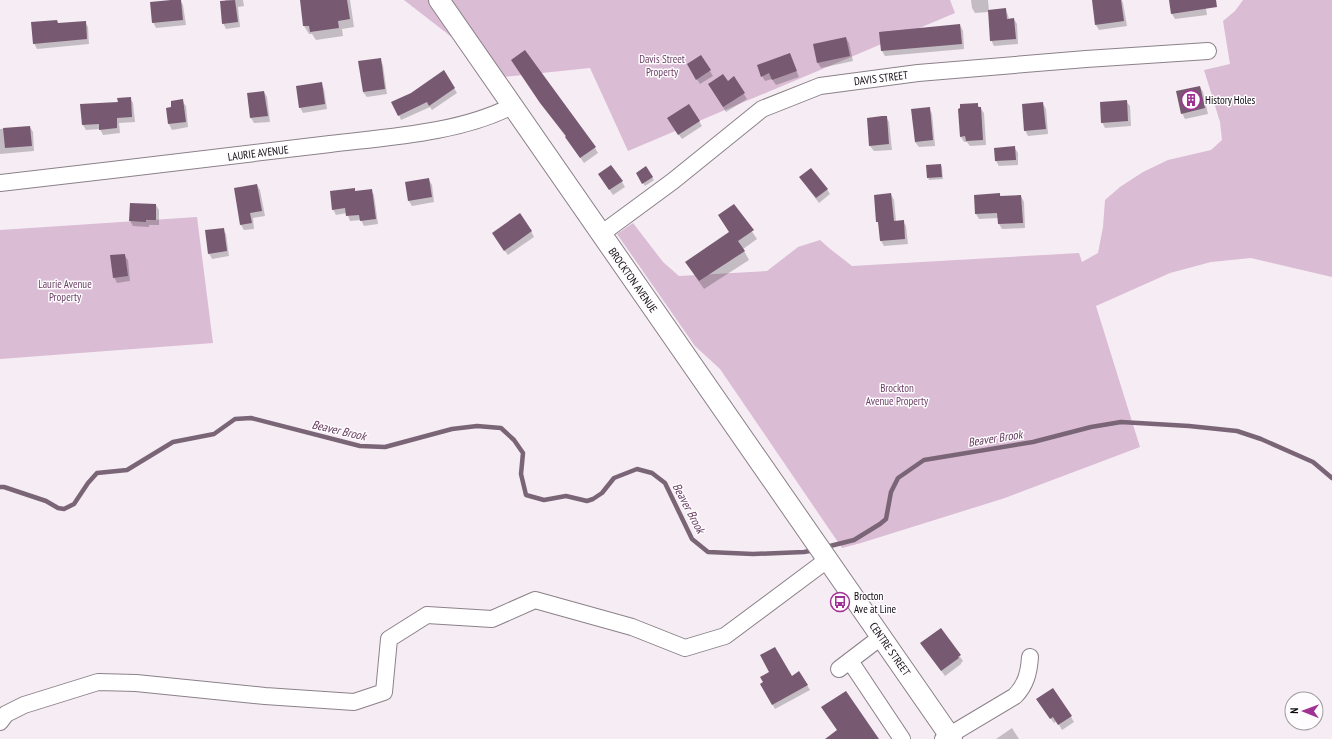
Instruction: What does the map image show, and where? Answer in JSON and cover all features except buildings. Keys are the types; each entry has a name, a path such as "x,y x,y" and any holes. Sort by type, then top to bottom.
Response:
{"main road":[{"name":"BROCKTON AVENUE","path":"439,0 827,559"},
{"name":"CENTRE STREET","path":"827,559 948,738"}],"street":[{"name":"DAVIS STREET","path":"600,234 673,181 762,109 820,86 918,73 1208,51"},
{"name":"LAURIE AVENUE","path":"0,183 416,133 467,124 496,114 512,106"},
{"path":"0,722 6,714 24,705 98,682 136,683 264,696 354,702 384,692 389,639 427,615 492,619 535,600 632,627 686,648 725,636 827,559"},
{"path":"881,637 845,665 902,739"},
{"path":"948,738 1016,696 1028,674 1030,657"}],"green space":[{"name":"Davis Street Property","path":"404,0 950,0 955,13 628,151 590,68 503,77"},
{"name":"Brockton Avenue Property","path":"1243,0 1332,0 1332,277 1251,258 1211,262 1170,273 1096,306 1140,447 1005,498 842,548 720,369 695,346 617,234 633,223 663,262 679,276 767,271 798,247 820,240 852,266 1079,253 1082,262 1098,253 1103,227 1105,200 1120,187 1143,172 1168,160 1211,150 1222,140 1220,122 1204,70 1230,64 1223,21 1235,11"},
{"name":"Laurie Avenue Property","path":"197,217 213,343 0,359 0,230"}],"waterway":[{"name":"Beaver Brook","path":"0,487 46,501 58,508 64,509 74,504 88,483 97,473 127,470 173,442 214,434 235,419 251,418 360,446 385,447 452,429 477,426 501,428 514,440 523,453 521,474 526,495 544,500 566,496 587,501 602,493 614,478 637,469 652,473 665,483 692,539 708,552 753,554 804,552 815,550"},
{"name":"Beaver Brook","path":"826,547 854,540 886,519 891,492 898,478 924,460 1033,442 1091,427 1121,422 1189,426 1237,431 1261,439 1313,462 1332,478"}],"place":[{"name":"History Holes","path":"1191,100"},
{"name":"Brocton Ave at Line","path":"840,602"}]}
